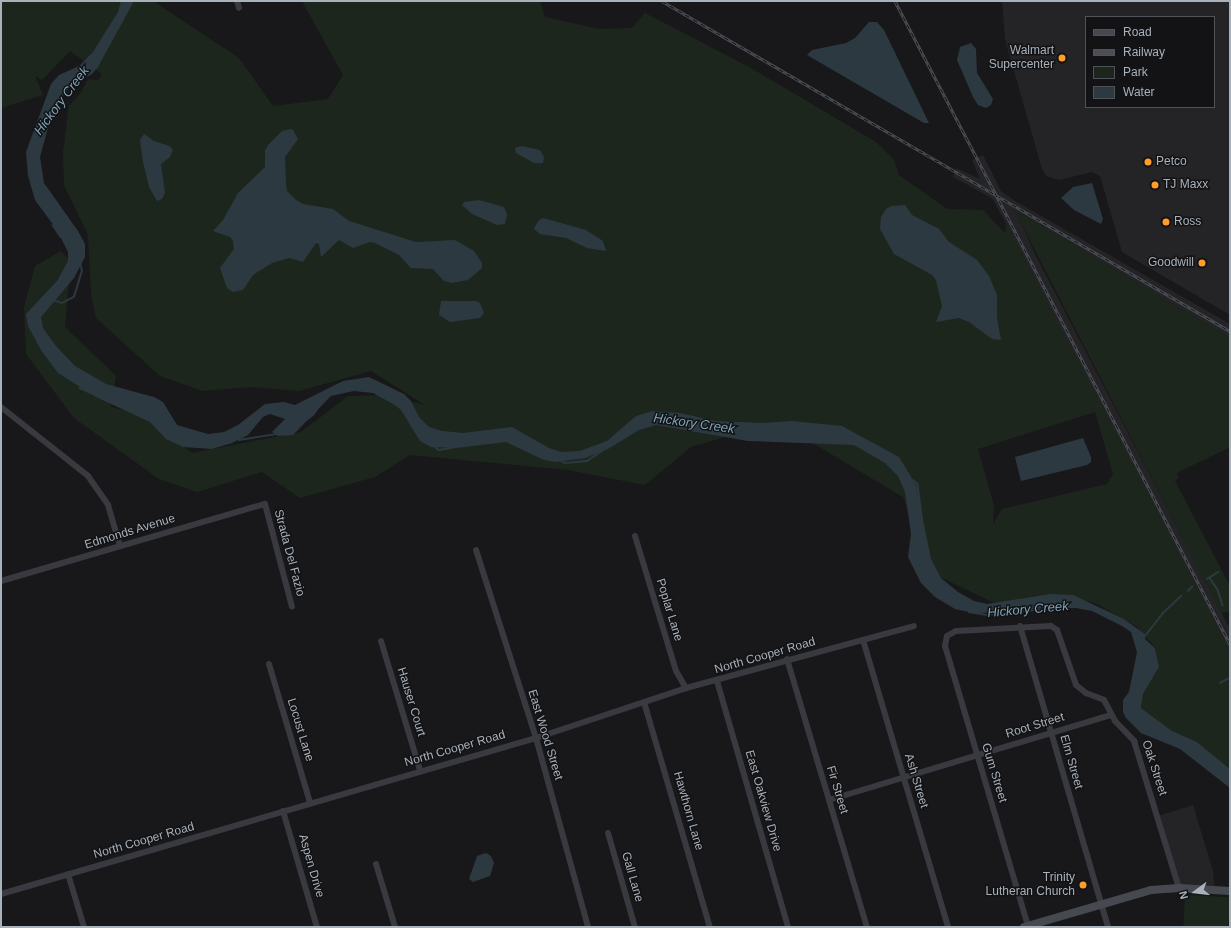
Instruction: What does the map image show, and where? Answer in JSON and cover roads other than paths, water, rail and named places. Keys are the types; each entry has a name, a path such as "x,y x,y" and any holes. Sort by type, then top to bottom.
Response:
{"street":[{"path":"237,1 239,8"},
{"path":"1,407 88,476 108,505 120,546"},
{"name":"Edmonds Avenue","path":"1,581 265,504"},
{"name":"Strada Del Fazio","path":"265,504 292,607"},
{"name":"Poplar Lane","path":"634,536 676,671 686,688"},
{"name":"East Wood Street","path":"476,550 536,738 588,927"},
{"name":"North Cooper Road","path":"1,894 310,802 536,738 686,688 716,681 786,659 914,626"},
{"name":"Gum Street","path":"1020,626 956,631 947,636 945,646 1026,926"},
{"name":"Oak Street","path":"1020,626 1051,626 1059,634 1076,685 1086,693 1104,700 1110,715 1134,741 1179,888"},
{"name":"Elm Street","path":"1020,626 1108,927"},
{"name":"Ash Street","path":"863,640 948,927"},
{"name":"Hauser Court","path":"381,641 420,770"},
{"name":"Fir Street","path":"786,659 867,927"},
{"name":"Locust Lane","path":"269,664 310,802"},
{"name":"East Oakview Drive","path":"716,681 788,927"},
{"name":"Hawthorn Lane","path":"644,702 710,927"},
{"name":"Root Street","path":"828,800 1110,715"},
{"name":"Aspen Drive","path":"283,811 317,927"},
{"name":"Gall Lane","path":"608,833 635,927"},
{"path":"376,864 395,927"},
{"path":"68,874 84,927"},
{"path":"1026,926 1151,890 1179,888 1230,891"}],"water":[{"path":"121,1 134,1 98,67 92,74 67,88 50,121 40,157 44,183 78,231 85,244 85,257 74,278 41,317 43,328 56,346 75,366 106,384 154,397 163,402 177,425 208,434 224,432 238,425 265,404 284,402 295,405 343,381 369,377 404,394 411,401 419,417 429,427 442,431 463,433 512,427 549,448 561,452 580,451 607,441 636,416 653,411 680,413 715,421 761,423 792,421 842,426 899,457 916,485 931,559 941,578 958,592 974,601 987,604 1050,594 1073,595 1124,619 1146,635 1145,639 1155,648 1159,667 1143,694 1141,708 1172,731 1197,742 1230,769 1230,788 1180,749 1141,733 1126,718 1123,712 1123,700 1129,692 1137,652 1131,632 1122,626 1092,611 1076,608 1041,608 1016,612 974,613 955,609 935,597 921,583 908,557 911,534 905,492 898,476 885,463 854,445 748,441 656,425 639,430 608,449 585,458 556,462 544,460 506,442 456,448 431,447 420,441 401,410 395,405 373,393 354,391 331,396 293,435 278,436 272,432 285,419 270,414 263,417 248,435 232,443 212,449 183,447 166,439 150,422 96,397 58,373 41,350 28,326 26,314 57,281 68,261 68,252 57,230 35,200 28,176 26,152 51,84 59,75 79,66 93,52 118,12"},
{"path":"869,22 877,22 884,30 929,123 924,123 807,55 812,50 846,43 855,38"},
{"path":"971,43 976,49 977,73 993,99 991,105 986,108 978,105 973,97 957,60 960,47"},
{"path":"290,129 293,130 298,139 285,157 286,184 287,191 296,200 303,204 333,209 349,221 416,242 455,240 474,251 482,263 482,268 468,280 452,283 444,281 433,269 411,268 399,255 375,243 370,242 353,248 339,240 321,257 319,244 316,243 303,262 289,258 272,263 253,275 243,290 233,292 227,288 220,268 234,249 233,241 230,237 213,231 223,220 238,193 265,167 265,150 269,144 282,131"},
{"path":"144,134 154,141 169,146 173,150 170,157 161,164 165,193 162,199 157,201 149,187 143,162 140,140"},
{"path":"522,146 540,150 544,157 543,163 534,163 516,153 515,148"},
{"path":"1092,183 1103,219 1101,224 1074,210 1061,198 1073,187"},
{"path":"479,200 504,207 507,214 505,224 497,225 472,214 462,205 464,202"},
{"path":"905,205 912,215 939,229 949,242 977,260 989,276 997,295 997,319 1001,340 992,339 969,322 959,318 936,322 942,306 936,280 932,275 894,254 880,229 881,217 886,209 891,206"},
{"path":"543,218 586,230 603,241 606,251 587,248 566,238 540,234 534,229 538,221"},
{"path":"441,301 476,301 480,303 484,313 480,318 450,322 439,315"},
{"path":"1083,438 1091,457 1091,462 1087,465 1021,481 1015,457"},
{"path":"486,853 491,856 494,863 490,876 473,882 469,879 477,856"}],"waterway":[{"name":"Hickory Creek","path":"63,94 71,85"},
{"name":"Hickory Creek","path":"53,225 61,237"},
{"name":"Hickory Creek","path":"53,300 62,303 74,297 82,271 80,263"},
{"name":"Hickory Creek","path":"80,388 91,393"},
{"name":"Hickory Creek","path":"305,421 313,415 318,408"},
{"name":"Hickory Creek","path":"239,440 276,434"},
{"name":"Hickory Creek","path":"434,446 439,450 456,447"},
{"name":"Hickory Creek","path":"561,461 565,463 587,461 602,451"},
{"name":"Hickory Creek","path":"913,480 918,484 922,519"},
{"path":"1207,579 1218,572"},
{"path":"1210,578 1218,590 1223,605"},
{"path":"1188,591 1192,587"},
{"path":"1146,635 1163,613 1181,596"},
{"name":"Hickory Creek","path":"969,612 987,615 1055,608"},
{"path":"1220,683 1228,679"}],"railway":[{"path":"662,1 1230,331"},
{"path":"895,1 1230,644"}],"place":[{"name":"Walmart Supercenter","path":"1062,58"},
{"name":"Petco","path":"1148,162"},
{"name":"TJ Maxx","path":"1155,185"},
{"name":"Ross","path":"1166,222"},
{"name":"Goodwill","path":"1202,263"},
{"name":"Trinity Lutheran Church","path":"1083,885"}]}
